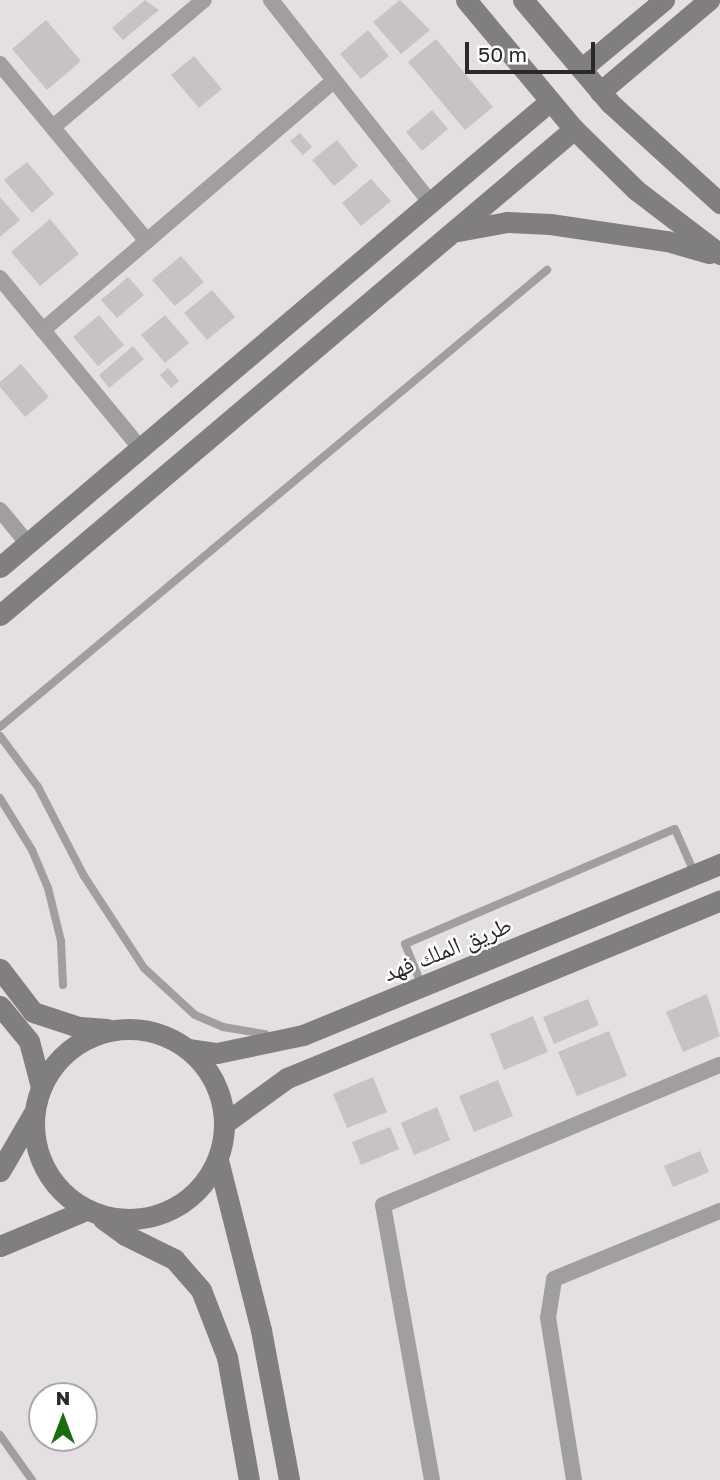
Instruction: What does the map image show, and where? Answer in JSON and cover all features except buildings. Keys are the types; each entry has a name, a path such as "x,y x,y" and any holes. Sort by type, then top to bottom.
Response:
{"street":[{"path":"53,127 204,0"},
{"path":"271,0 430,202"},
{"path":"466,0 573,129 636,190 720,255"},
{"path":"523,0 600,92 720,203"},
{"path":"581,69 664,0"},
{"path":"600,92 712,5"},
{"path":"0,64 147,241"},
{"path":"43,330 334,81"},
{"path":"0,567 550,101"},
{"path":"0,615 573,129"},
{"path":"449,234 507,222 550,224 667,241 720,255"},
{"path":"0,278 140,448"},
{"path":"0,510 28,544"},
{"name":"طريق الملك فهد","path":"188,1049 217,1053 311,1032 720,864"},
{"path":"225,1124 276,1085 720,900"},
{"path":"0,969 33,1012 79,1027 165,1036 188,1049 215,1082 225,1124 218,1160 206,1181 169,1211 122,1220 92,1212 0,1245"},
{"path":"0,1006 29,1041 41,1087"},
{"path":"0,1171 34,1112 41,1087 71,1048 116,1030"},
{"path":"311,1032 332,1060"},
{"path":"432,1480 383,1205 720,1065"},
{"path":"34,1112 34,1136 50,1179 125,1235 174,1259 201,1290 227,1357 249,1480"},
{"path":"218,1160 261,1330 289,1480"},
{"path":"574,1480 548,1318 548,1296 554,1279 720,1212"}],"lane":[{"path":"0,727 547,270"},
{"path":"0,736 38,787 106,910 144,968 169,995 195,1015 223,1027 255,1034 311,1032"},
{"path":"0,798 32,850 48,888 61,942 63,985"},
{"path":"422,986 405,944 675,829 695,875"},
{"path":"0,1435 32,1480"}]}
